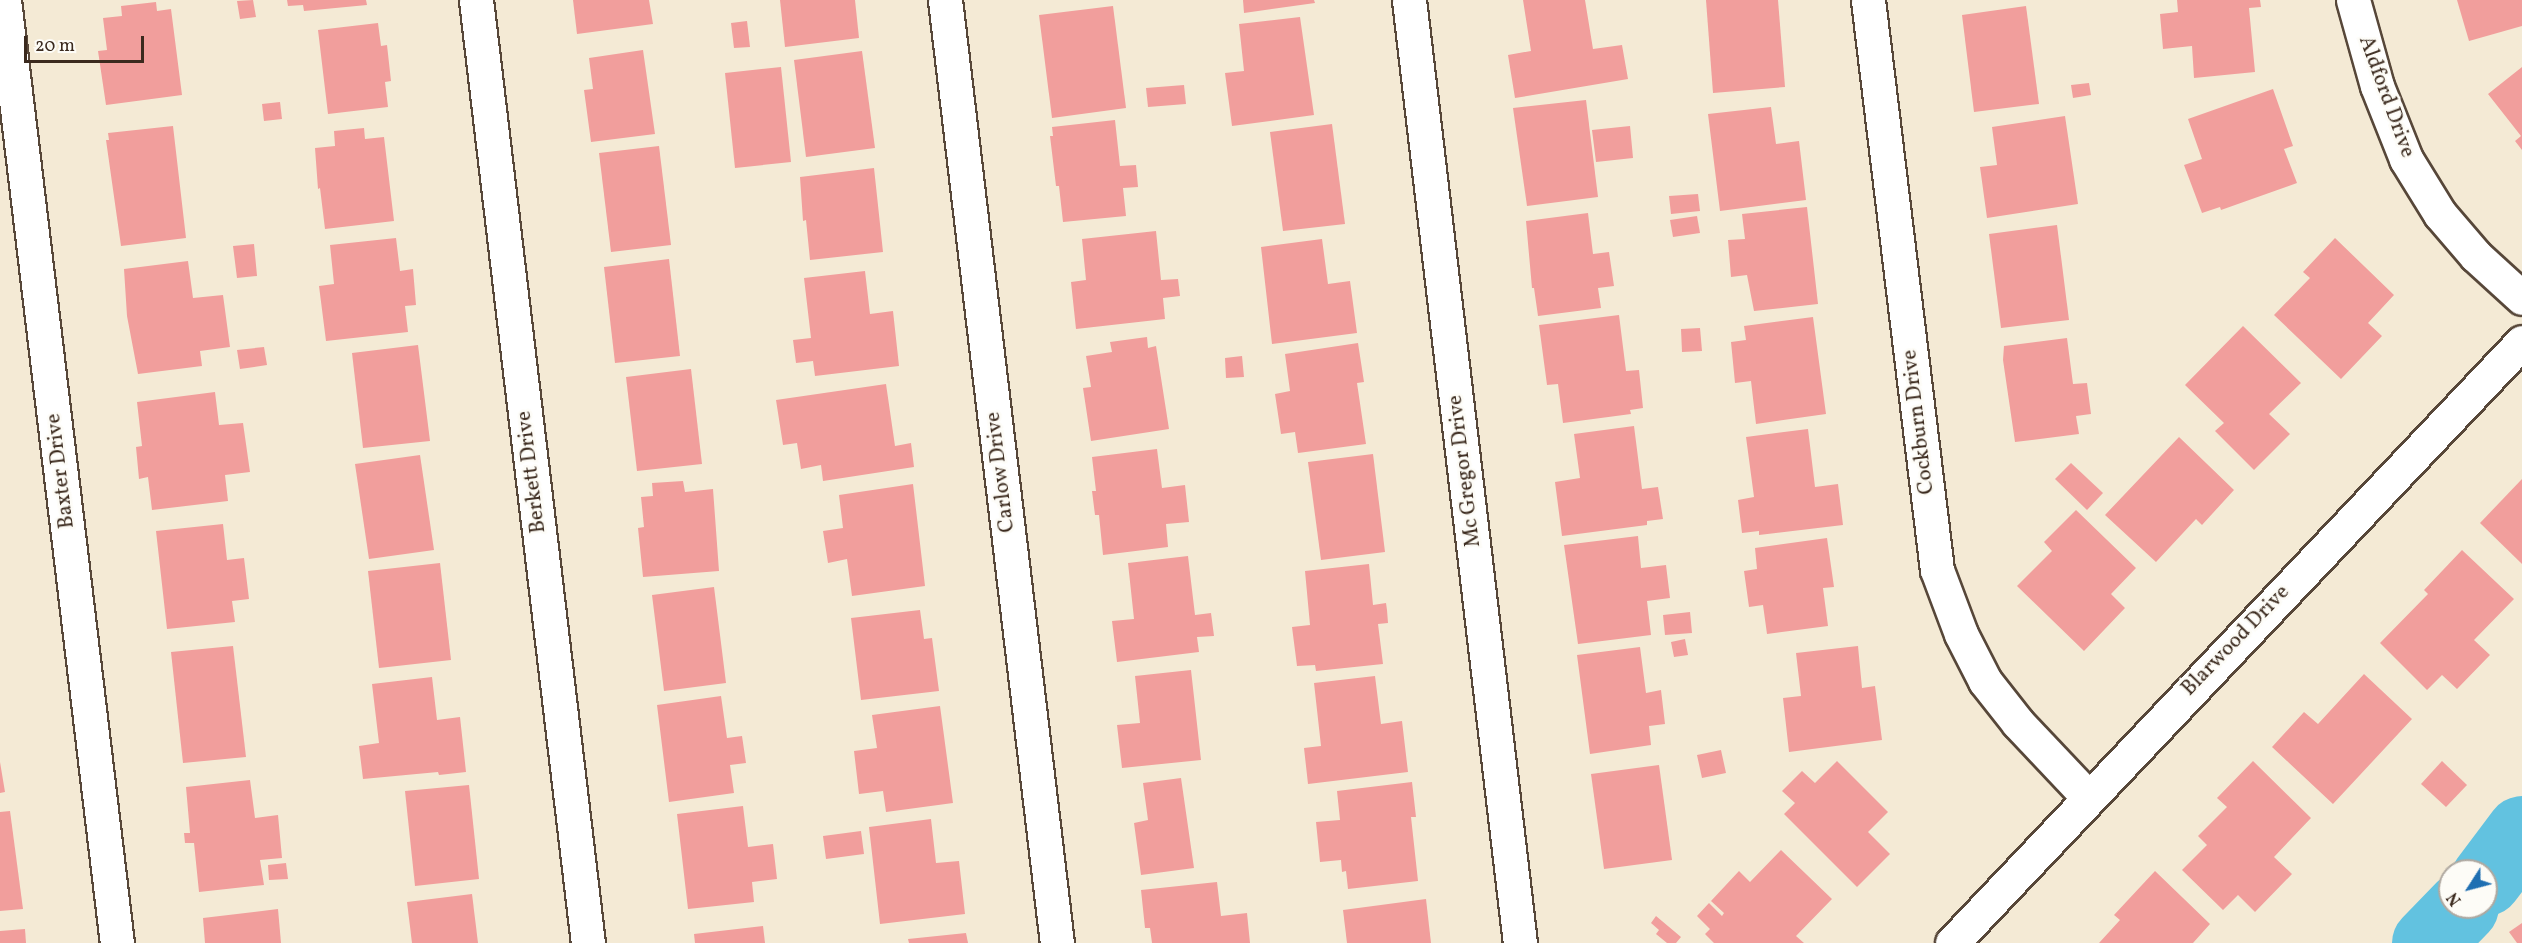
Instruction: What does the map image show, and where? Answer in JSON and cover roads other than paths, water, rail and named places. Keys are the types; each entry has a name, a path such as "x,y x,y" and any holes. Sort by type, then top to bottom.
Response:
{"street":[{"name":"Baxter Drive","path":"4,0 117,943"},
{"name":"Berkett Drive","path":"476,0 588,943"},
{"name":"Carlow Drive","path":"945,0 1057,943"},
{"name":"Mc Gregor Drive","path":"1409,0 1520,943"},
{"name":"Cockburn Drive","path":"1868,0 1937,570 1961,634 1985,681 2018,723 2088,797"},
{"name":"Aldford Drive","path":"2353,0 2377,86 2406,159 2440,214 2476,256 2522,298"},
{"name":"Blarwood Drive","path":"1952,943 2522,342"}],"waterway":[{"path":"2498,864 2522,832"},
{"path":"2428,943 2451,919"}]}
